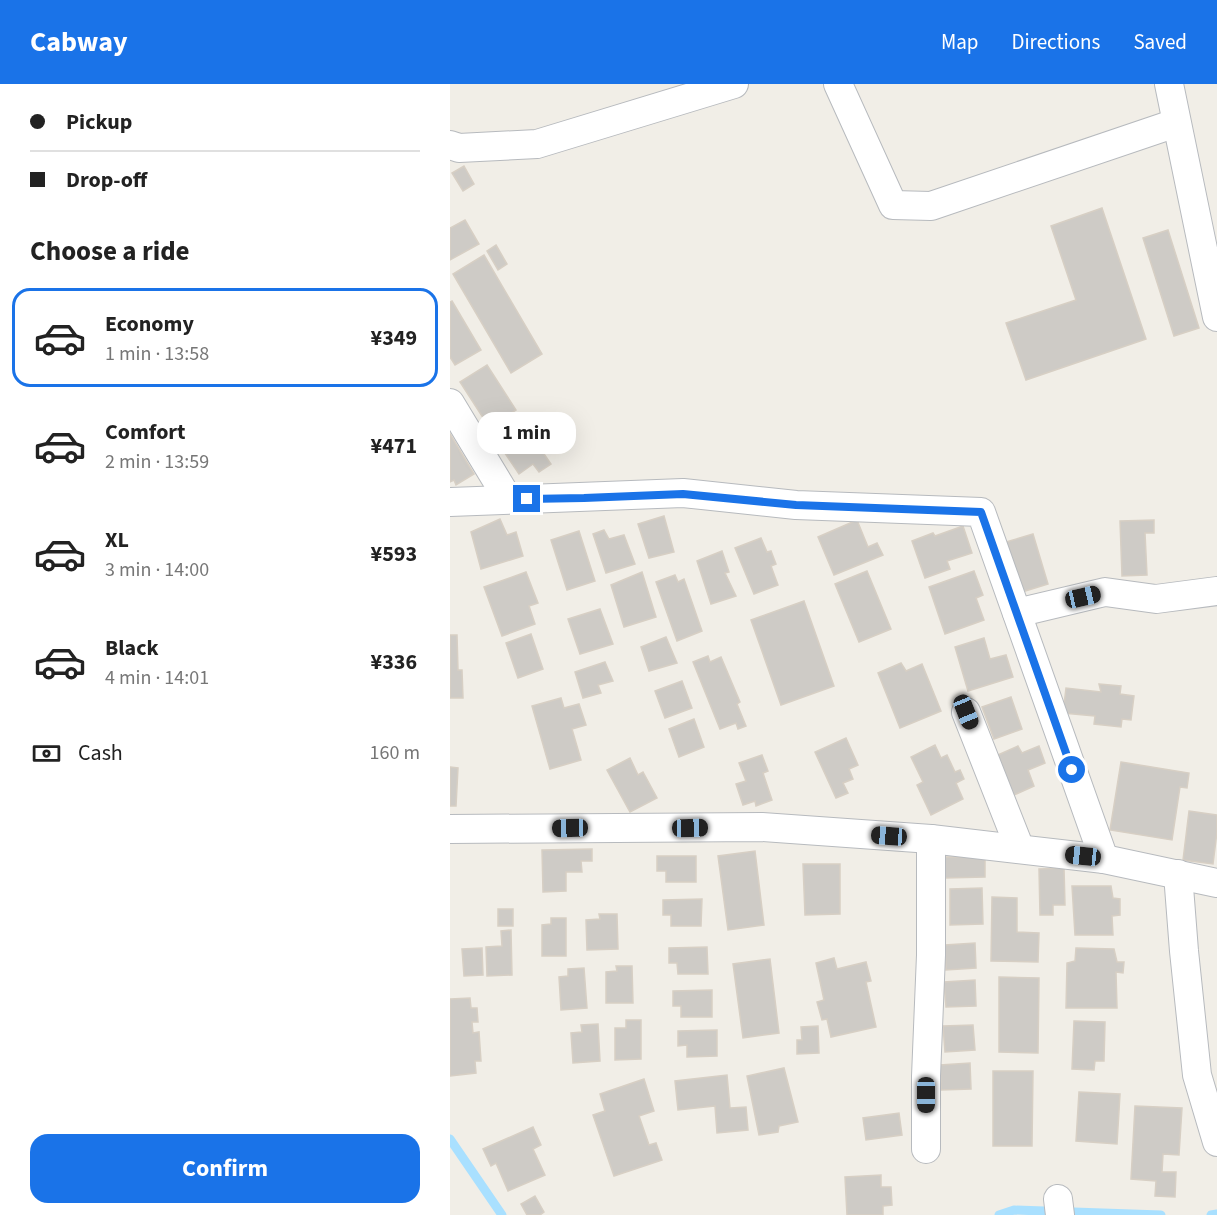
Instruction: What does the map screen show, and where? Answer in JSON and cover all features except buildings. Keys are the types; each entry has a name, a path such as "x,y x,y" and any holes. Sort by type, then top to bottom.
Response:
{"street":[{"path":"450,145 459,148 537,144 734,84"},
{"path":"838,84 892,205 931,206 1176,123"},
{"path":"1169,84 1217,318"},
{"path":"450,403 508,499"},
{"path":"450,502 683,494 796,505 981,512 1104,859"},
{"path":"1017,613 1105,592 1156,599 1217,591"},
{"path":"966,712 1020,849"},
{"path":"450,829 762,827 931,840 1104,859 1217,883"},
{"path":"926,1149 926,1076 931,955 931,840"},
{"path":"1178,874 1197,1075 1217,1142"}],"waterway":[{"path":"450,1139 502,1215"},
{"path":"999,1215 1014,1210 1161,1215"},
{"path":"1211,1215 1217,1214"}],"route":[{"path":"527,499 683,494 796,505 981,512 1072,770"}]}
